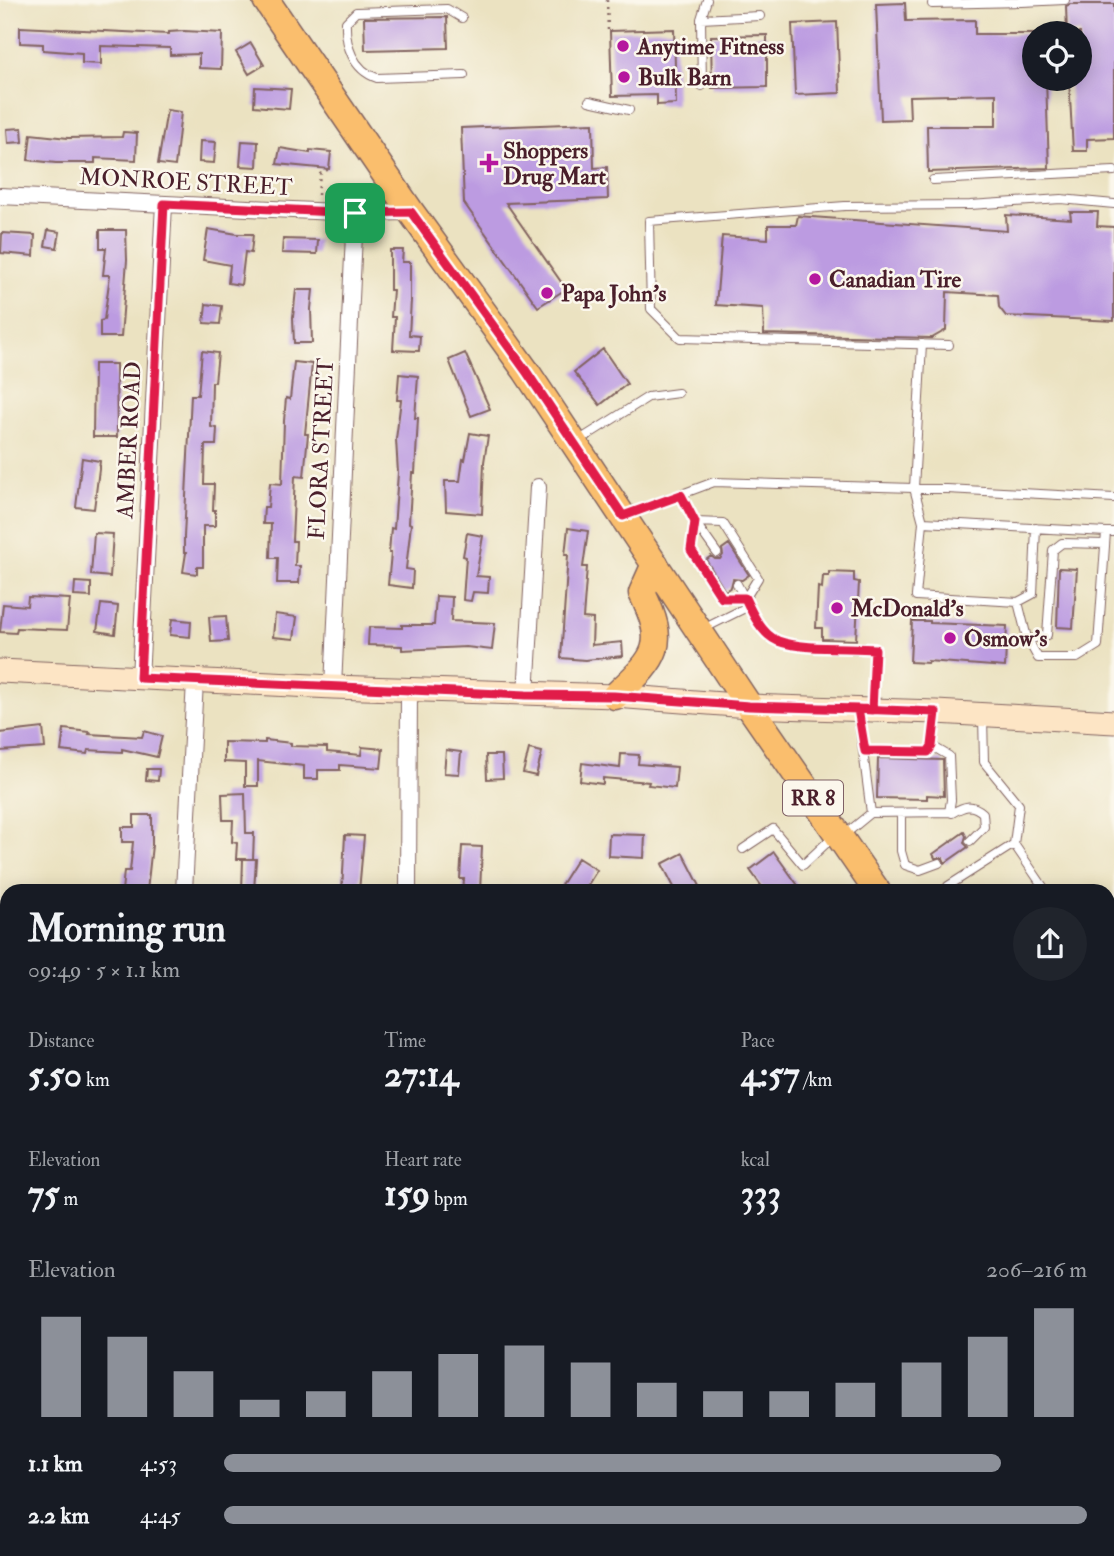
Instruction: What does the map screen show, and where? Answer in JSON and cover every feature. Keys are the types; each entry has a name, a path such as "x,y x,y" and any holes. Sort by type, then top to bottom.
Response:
{"main road":[{"name":"RR 8","path":"266,0 411,212 518,359 749,706 872,884"},
{"path":"614,696 647,665 653,654 656,627 642,593 655,564"},
{"path":"0,671 526,695 614,696 749,706 936,712 1114,722"}],"street":[{"name":"MONROE STREET","path":"0,196 355,213 411,212"},
{"name":"AMBER ROAD","path":"140,678 164,204"},
{"name":"FLORA STREET","path":"333,687 355,213"},
{"path":"526,695 538,487"},
{"path":"184,884 195,681"},
{"path":"408,884 409,690"}],"lane":[{"path":"702,86 701,19 707,0"},
{"path":"932,4 1065,0"},
{"path":"462,18 447,9 356,12 346,22 345,39 351,54 366,74 377,78 464,75"},
{"path":"701,19 760,16"},
{"path":"589,101 629,110"},
{"path":"933,180 1114,171"},
{"path":"948,345 680,338 651,309 649,221 845,206 970,205 1061,199 1114,204"},
{"path":"922,344 914,488 923,523 916,596 1018,602 1033,594 1036,528"},
{"path":"575,443 648,397 678,393"},
{"path":"623,516 715,482 1114,498"},
{"path":"681,495 695,522 717,552"},
{"path":"695,522 691,550 709,579 722,598 747,602"},
{"path":"695,522 723,523 758,578 747,602 699,631"},
{"path":"923,523 1110,532 1105,544 1098,645 1077,658 1038,658 1028,640 1018,602"},
{"path":"1028,640 1047,635 1053,550 1062,543 1105,544"},
{"path":"737,583 761,627 776,640 806,645 875,649 865,710 865,751 871,813"},
{"path":"865,751 928,752 932,746 936,712"},
{"path":"983,715 984,762 1018,805 1014,844 1041,884"},
{"path":"932,746 949,756 951,800 948,812"},
{"path":"743,849 773,829 803,865 871,813 951,813 965,806 976,807 983,813 984,827 970,841"},
{"path":"901,813 901,851 905,865 920,870 939,863"},
{"path":"951,884 1014,844"}],"path":[{"path":"607,0 608,31"},
{"path":"318,199 320,174 329,169"}],"building":[{"path":"905,3 906,21 975,20 975,34 1022,34 1022,91 1046,91 1049,168 928,172 927,126 996,126 996,94 909,96 910,119 881,120 876,4"},
{"path":"1114,4 1114,138 1087,139 1087,151 1073,151 1070,91 1092,91 1092,21 1067,21 1066,6"},
{"path":"447,17 448,48 365,50 364,18"},
{"path":"837,22 840,93 795,95 792,24"},
{"path":"20,27 169,34 184,31 222,33 221,69 199,68 199,54 170,55 170,48 101,46 101,64 82,63 82,53 43,50 43,44 20,43"},
{"path":"674,29 676,104 657,105 657,95 612,96 610,31"},
{"path":"767,35 767,87 712,88 711,36"},
{"path":"251,43 264,65 249,74 236,52"},
{"path":"255,87 291,89 289,109 254,106"},
{"path":"167,110 181,112 175,166 158,164"},
{"path":"593,123 594,168 607,167 608,199 506,203 566,289 538,307 464,203 461,128"},
{"path":"22,128 23,142 8,143 7,129"},
{"path":"123,132 137,133 136,160 95,158 95,163 56,163 28,160 31,134 68,138 122,137"},
{"path":"200,141 216,142 214,163 199,162"},
{"path":"242,141 258,142 257,167 240,166"},
{"path":"280,148 310,153 310,150 331,152 329,169 277,164"},
{"path":"1070,212 1098,212 1097,226 1114,227 1114,321 1006,316 999,307 998,295 947,292 946,330 932,338 764,334 763,308 716,305 722,236 768,239 768,225 796,225 798,216 1007,231 1006,215 1071,219"},
{"path":"208,229 253,234 251,253 245,252 241,285 228,283 230,265 203,260"},
{"path":"48,230 60,232 57,248 45,246"},
{"path":"100,230 126,230 127,260 121,337 100,337 100,321 104,320 110,275 103,275 106,248 100,248"},
{"path":"2,233 35,235 34,256 1,253"},
{"path":"283,239 318,240 317,254 282,253"},
{"path":"390,250 403,250 402,262 410,262 409,335 420,336 419,351 393,350 395,317 391,317 393,290 390,290"},
{"path":"296,290 313,290 312,343 294,343"},
{"path":"206,304 222,306 220,324 204,323"},
{"path":"603,349 627,384 600,405 574,372"},
{"path":"202,351 218,353 215,382 212,382 211,427 217,428 216,445 205,445 204,484 214,484 215,526 203,526 203,567 197,567 197,574 183,572 186,553 184,537 191,395 198,395"},
{"path":"465,353 490,409 471,416 449,360"},
{"path":"294,362 312,364 304,477 295,476 292,541 296,541 295,566 300,566 299,583 277,583 278,558 270,558 271,524 263,524 264,507 268,507 270,483 282,484 286,398 290,399"},
{"path":"94,364 116,364 117,437 93,437"},
{"path":"399,374 418,376 415,473 412,473 411,524 406,569 413,570 412,588 388,585 398,473 396,439 401,400 397,400"},
{"path":"470,433 488,436 482,514 446,511 445,481 460,481"},
{"path":"82,458 100,461 94,509 76,507"},
{"path":"568,528 588,531 583,567 587,567 583,618 593,619 592,645 622,642 623,656 585,660 561,658"},
{"path":"94,533 113,534 110,577 91,575"},
{"path":"467,533 483,536 476,576 489,577 488,593 473,592 471,601 463,600 466,557 463,556"},
{"path":"729,544 749,575 742,580 733,579 731,587 725,591 706,560 711,556 720,559 723,555 722,549"},
{"path":"1059,568 1077,569 1073,628 1057,627"},
{"name":"McDonald's","path":"829,572 854,573 854,581 859,582 856,640 822,639 822,628 816,628 818,587 822,588 823,576 829,576"},
{"path":"75,582 91,583 91,597 74,596"},
{"path":"436,596 452,597 451,621 495,623 492,650 466,647 402,650 402,646 368,645 369,627 434,625"},
{"path":"28,597 70,599 67,630 17,628 16,633 0,632 3,604 27,606"},
{"path":"101,604 118,606 115,634 97,631"},
{"path":"275,614 297,617 294,639 273,637"},
{"path":"226,616 228,641 211,642 209,617"},
{"path":"172,619 191,621 190,637 170,635"},
{"path":"912,621 1007,626 1005,667 910,662"},
{"path":"43,728 45,748 0,751 0,733"},
{"path":"64,729 90,732 89,734 142,737 144,731 162,736 157,757 122,749 122,752 88,750 87,754 61,751"},
{"path":"265,740 291,743 291,746 327,747 327,752 361,755 362,747 383,749 381,768 340,765 340,770 318,770 318,779 304,779 304,766 258,761 258,786 245,786 245,763 224,762 224,742 265,743"},
{"path":"529,749 542,752 536,776 523,773"},
{"path":"446,750 461,752 459,774 444,773"},
{"path":"621,754 639,755 638,764 677,767 675,788 648,785 649,782 603,778 603,784 580,781 582,763 620,768"},
{"path":"486,755 502,755 503,778 487,779"},
{"path":"878,758 943,760 944,796 927,795 927,799 877,798"},
{"path":"147,769 159,769 158,781 146,780"},
{"path":"245,793 246,833 254,833 253,859 236,859 237,843 232,842 233,820 223,820 222,794"},
{"path":"134,815 152,815 148,884 123,884 124,871 130,871 133,842 122,842 122,827 134,827"},
{"path":"964,832 964,843 968,847 945,863 943,858 935,858 933,854"},
{"path":"609,834 645,835 644,858 608,856"},
{"path":"345,835 364,836 360,884 342,884"},
{"path":"462,846 482,847 480,884 464,884 464,879 460,879"},
{"path":"774,852 797,884 760,884 750,870"},
{"path":"683,853 699,884 672,884 662,864"},
{"path":"578,858 597,870 588,884 561,884"},
{"path":"243,859 256,859 254,884 242,884"}],"place":[{"name":"Anytime Fitness","path":"623,46"},
{"name":"Bulk Barn","path":"624,77"},
{"name":"Shoppers Drug Mart","path":"489,163"},
{"name":"Canadian Tire","path":"815,279"},
{"name":"Papa John's","path":"547,293"},
{"name":"McDonald's","path":"837,608"},
{"name":"Osmow's","path":"950,638"}],"route":[{"path":"355,213 164,204 140,678 526,695 614,696 749,706 858,709 872,710 936,712 932,746 928,752 865,751 858,709 872,710 875,649 806,645 776,640 761,627 745,598 722,598 691,550 695,522 681,495 623,516 526,371 411,212 355,213"}]}
